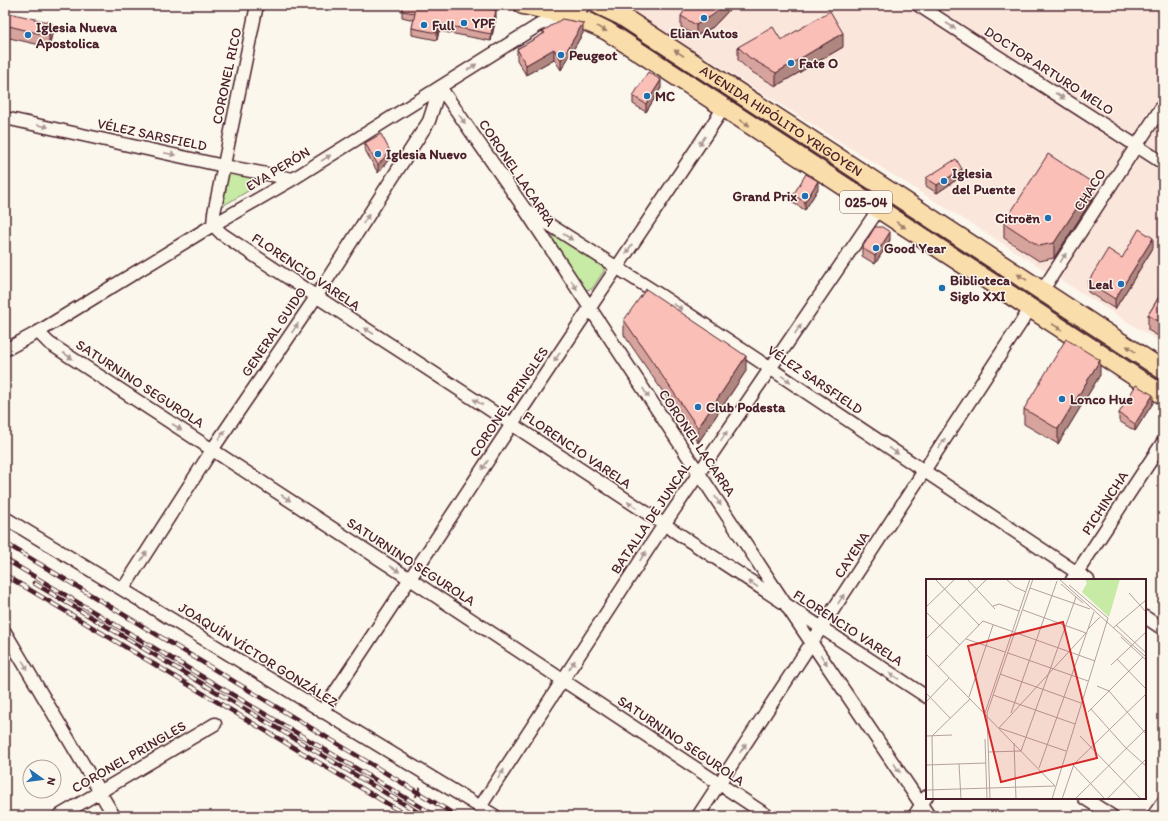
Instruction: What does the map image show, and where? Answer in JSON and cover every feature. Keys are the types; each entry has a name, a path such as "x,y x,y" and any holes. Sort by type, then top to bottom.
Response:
{"main road":[{"name":"AVENIDA HIPÓLITO YRIGOYEN","path":"522,5 566,14 607,31 723,109 1163,395"},
{"name":"AVENIDA HIPÓLITO YRIGOYEN","path":"599,5 620,16 1163,370"}],"street":[{"name":"CORONEL RICO","path":"213,225 214,213 257,5"},
{"path":"566,14 583,5"},
{"name":"DOCTOR ARTURO MELO","path":"918,5 1163,163"},
{"name":"EVA PERÓN","path":"5,350 38,332 213,225 293,179 539,25 566,14"},
{"name":"CORONEL LACARRA","path":"440,87 524,208 812,644 924,800 929,816"},
{"name":"GENERAL GUIDO","path":"123,589 212,450 316,297 428,121 440,87"},
{"name":"CHACO","path":"1042,290 1163,105"},
{"name":"CORONEL PRINGLES","path":"322,712 616,267 723,109"},
{"name":"VÉLEZ SARSFIELD","path":"5,118 224,166 293,179"},
{"name":"VÉLEZ SARSFIELD","path":"524,208 771,368 924,470 1074,576 1084,579"},
{"name":"BATALLA DE JUNCAL","path":"480,807 663,526 878,210"},
{"name":"FLORENCIO VARELA","path":"213,225 222,234 316,297 512,424 663,526 926,696"},
{"name":"CAYENA","path":"698,816 822,629 1030,309"},
{"name":"SATURNINO SEGUROLA","path":"38,332 49,343 410,579 768,816"},
{"name":"PICHINCHA","path":"1074,576 1163,442"},
{"name":"JOAQUÍN VÍCTOR GONZÁLEZ","path":"5,518 495,816"},
{"path":"1146,618 1163,629"},
{"path":"5,632 114,816"},
{"name":"CORONEL PRINGLES","path":"59,816 215,724"},
{"path":"1086,799 1112,816"},
{"path":"914,816 924,800"},
{"path":"1153,816 1163,802"}],"path":[{"path":"407,816 426,774"}],"shaded area":[{"path":"611,5 1163,5 1163,344 631,11"}],"green space":[{"path":"228,172 265,181 221,207"},
{"path":"558,234 604,264 604,271 592,289 585,290 552,242 553,236"}],"building":[{"path":"403,5 469,5 496,10 491,34 439,24 437,33 412,28 415,13 402,11"},
{"path":"688,5 723,5 713,15 696,25 681,16"},
{"path":"830,11 843,33 776,73 750,58 738,47 773,27 781,40"},
{"path":"5,12 52,23 49,36 5,25"},
{"path":"562,19 583,23 561,60 554,49 526,65 517,49 545,33 543,31"},
{"path":"648,72 661,80 646,104 633,96"},
{"path":"381,134 390,151 378,165 365,143"},
{"name":"Citroën","path":"1048,154 1093,183 1054,243 1039,246 1004,223"},
{"path":"956,159 962,169 937,185 926,178"},
{"path":"806,174 818,181 805,202 793,195"},
{"path":"875,227 882,227 890,232 875,256 862,248"},
{"path":"1139,229 1153,238 1115,299 1088,282 1108,249 1122,258"},
{"name":"Club Podesta","path":"646,289 746,356 698,428 624,320"},
{"path":"1163,290 1163,324 1148,315"},
{"name":"Lonco Hue","path":"1066,339 1100,360 1058,429 1024,409"},
{"path":"1136,385 1153,395 1135,424 1119,413"}],"railway":[{"path":"5,543 457,816"},
{"path":"5,559 436,816"},
{"path":"5,575 408,816"},
{"path":"34,583 424,816"}],"place":[{"name":"Elian Autos","path":"704,18"},
{"name":"YPF","path":"464,23"},
{"name":"Full","path":"424,25"},
{"name":"Iglesia Nueva Apostolica","path":"28,35"},
{"name":"Peugeot","path":"561,55"},
{"name":"Fate O","path":"791,63"},
{"name":"MC","path":"647,96"},
{"name":"Iglesia Nuevo","path":"378,154"},
{"name":"Iglesia del Puente","path":"944,181"},
{"name":"Grand Prix","path":"805,196"},
{"name":"Citroën","path":"1048,218"},
{"name":"Good Year","path":"876,248"},
{"name":"Leal","path":"1121,284"},
{"name":"Biblioteca Siglo XXI","path":"942,288"},
{"name":"Lonco Hue","path":"1062,399"},
{"name":"Club Podesta","path":"698,407"}]}
